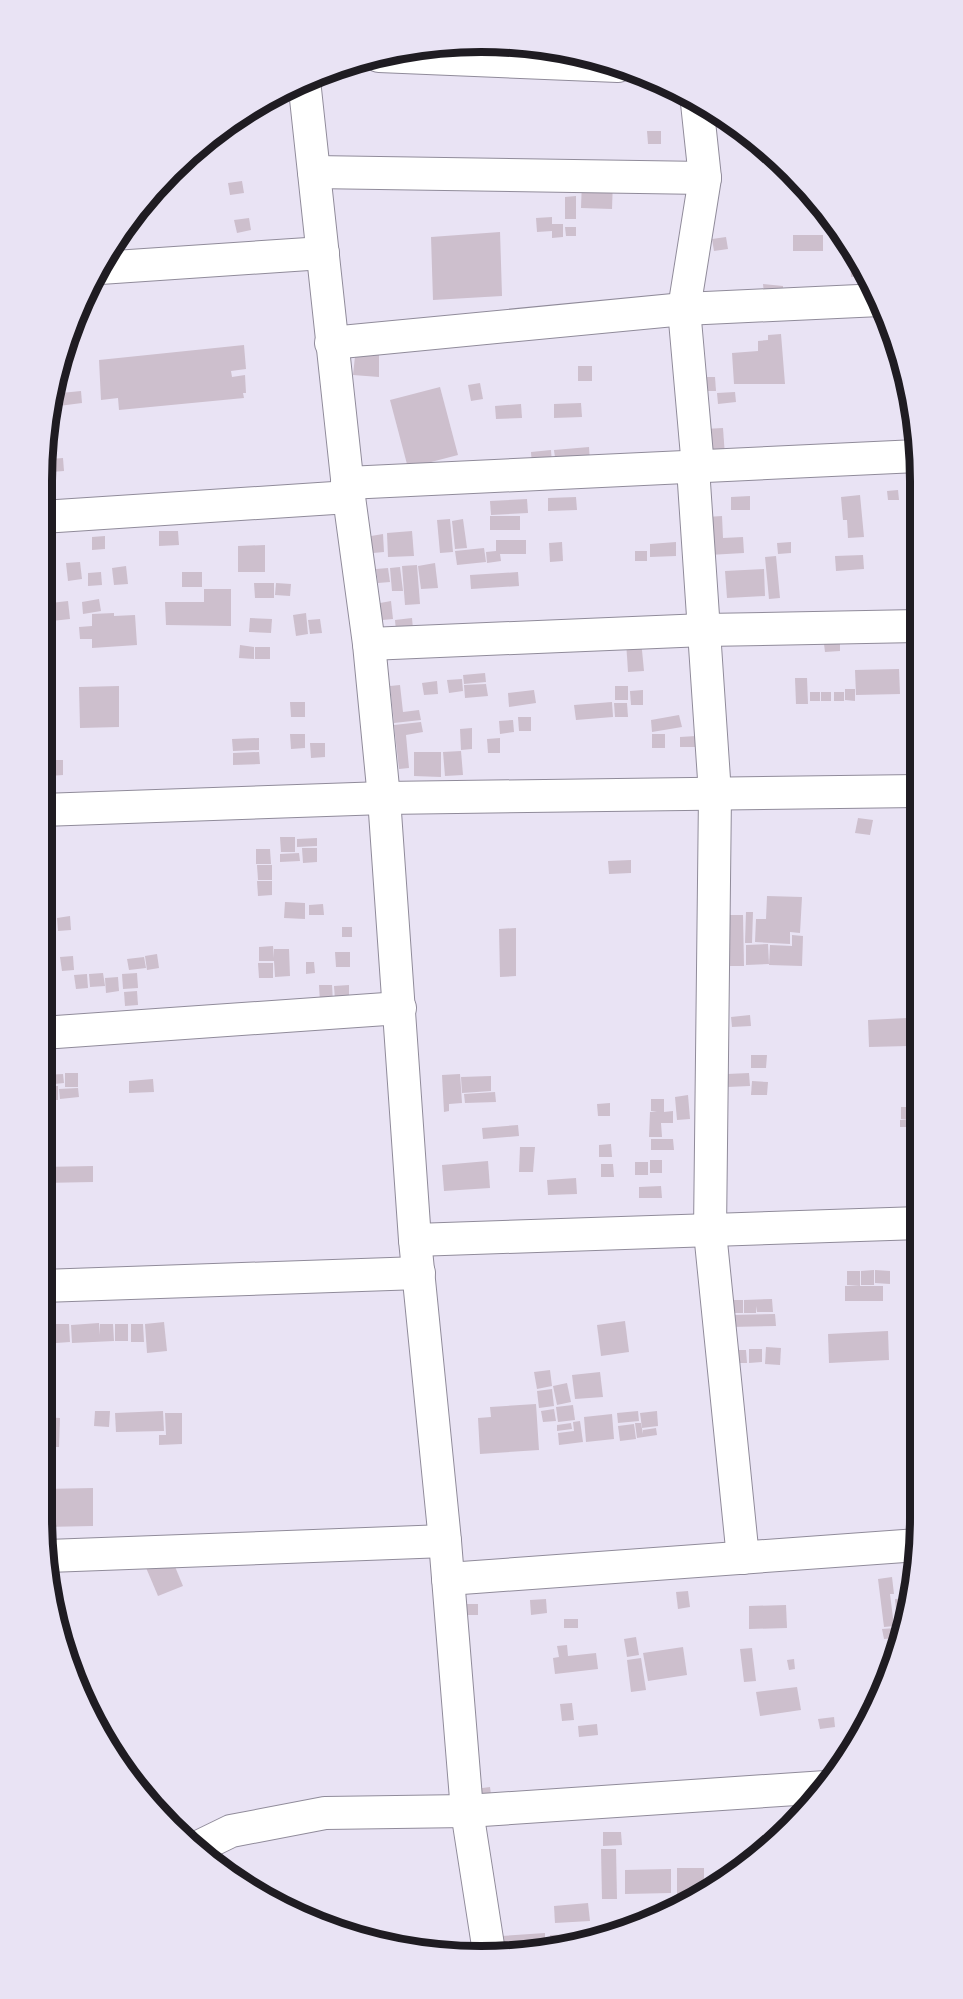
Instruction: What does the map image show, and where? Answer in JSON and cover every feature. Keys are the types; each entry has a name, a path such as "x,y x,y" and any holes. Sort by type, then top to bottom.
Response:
{"street":[{"path":"417,58 581,64"},
{"path":"305,91 331,343 369,644 384,798 416,1240 446,1541 467,1811 488,1946"},
{"path":"698,111 705,178 684,309 715,794 710,1232 743,1558"},
{"path":"314,172 705,178"},
{"path":"110,267 323,253"},
{"path":"331,343 684,309 870,300"},
{"path":"52,516 348,490 695,467 910,456"},
{"path":"369,644 704,630 910,626"},
{"path":"52,810 384,798 910,791"},
{"path":"52,1032 400,1008"},
{"path":"416,1240 710,1232 910,1223"},
{"path":"52,1286 419,1273"},
{"path":"54,1556 446,1541"},
{"path":"448,1579 910,1546"},
{"path":"204,1844 231,1831 326,1813 467,1811 814,1788"}],"building":[{"path":"647,131 661,131 661,144 648,144"},
{"path":"582,179 613,180 612,209 581,208"},
{"path":"242,181 244,193 230,195 228,183"},
{"path":"576,196 576,219 565,219 565,197"},
{"path":"552,217 552,224 563,224 563,237 552,238 552,231 537,232 536,218"},
{"path":"249,218 251,230 237,233 234,220"},
{"path":"565,227 576,227 576,236 566,236"},
{"path":"500,232 502,296 433,300 431,237"},
{"path":"793,235 823,235 823,251 793,251"},
{"path":"726,237 728,249 714,251 712,239"},
{"path":"850,262 858,276 851,277"},
{"path":"763,284 783,286 783,294 764,294"},
{"path":"781,334 785,384 734,384 732,353 758,351 758,341 768,340 768,335"},
{"path":"244,345 246,369 231,371 232,377 245,375 244,398 119,410 118,398 101,400 99,360"},
{"path":"356,347 379,347 379,377 353,375"},
{"path":"578,366 592,366 592,381 578,381"},
{"path":"706,377 715,377 716,391 707,391"},
{"path":"480,383 483,399 471,401 468,385"},
{"path":"440,387 458,455 408,468 390,400"},
{"path":"81,391 82,403 60,406 62,393"},
{"path":"735,392 736,402 718,404 717,393"},
{"path":"581,403 582,417 554,418 554,404"},
{"path":"521,404 522,418 496,419 495,406"},
{"path":"723,428 725,456 706,458 704,429"},
{"path":"589,447 590,462 556,465 554,450"},
{"path":"551,450 552,464 532,466 531,452"},
{"path":"63,458 64,471 52,472 53,459"},
{"path":"898,490 899,500 888,500 887,491"},
{"path":"860,495 864,537 848,538 847,520 843,520 841,497"},
{"path":"750,496 750,510 731,510 731,497"},
{"path":"576,497 577,510 548,511 548,498"},
{"path":"527,499 528,513 491,515 490,501"},
{"path":"490,516 520,516 520,530 490,530"},
{"path":"722,516 723,538 743,537 744,553 709,555 706,517"},
{"path":"450,519 453,552 440,553 437,520"},
{"path":"463,519 467,548 455,549 452,521"},
{"path":"159,531 178,531 179,545 159,546"},
{"path":"412,531 414,556 388,557 387,533"},
{"path":"383,534 384,552 373,553 371,536"},
{"path":"105,536 105,549 92,550 92,537"},
{"path":"496,540 526,540 526,554 500,554 501,561 487,563 486,552 496,551"},
{"path":"562,542 563,561 550,562 549,543"},
{"path":"676,542 676,556 650,557 650,544"},
{"path":"791,542 791,553 778,554 777,543"},
{"path":"265,545 265,572 238,572 238,546"},
{"path":"484,548 486,562 457,565 455,551"},
{"path":"635,551 647,551 647,561 635,561"},
{"path":"863,555 864,569 836,571 835,556"},
{"path":"776,556 780,598 769,599 765,557"},
{"path":"80,562 82,579 68,581 66,563"},
{"path":"435,563 438,588 421,589 418,566"},
{"path":"417,565 420,604 405,605 402,566"},
{"path":"126,566 128,584 114,585 112,568"},
{"path":"400,567 403,591 392,591 390,568"},
{"path":"388,568 390,582 378,583 376,569"},
{"path":"764,569 765,596 727,598 725,571"},
{"path":"101,572 102,585 88,586 88,573"},
{"path":"182,572 202,572 202,587 182,587"},
{"path":"518,572 519,586 471,589 470,575"},
{"path":"254,583 274,583 274,598 255,598"},
{"path":"276,583 291,584 290,596 275,595"},
{"path":"204,589 231,589 231,626 166,625 165,602 204,602"},
{"path":"99,599 101,611 83,614 82,602"},
{"path":"68,601 70,619 52,621 52,603"},
{"path":"391,601 393,619 382,620 380,603"},
{"path":"114,613 114,616 135,615 137,645 92,648 92,639 80,639 79,627 92,626 92,614"},
{"path":"306,613 308,634 296,636 293,615"},
{"path":"250,618 272,619 271,633 249,632"},
{"path":"412,618 413,629 396,631 395,620"},
{"path":"320,619 322,633 310,634 308,620"},
{"path":"641,640 644,671 628,672 626,641"},
{"path":"840,643 840,651 825,652 824,644"},
{"path":"240,645 254,647 254,659 239,658"},
{"path":"255,647 270,647 270,659 255,659"},
{"path":"899,669 900,694 856,695 855,670"},
{"path":"485,673 486,682 464,684 463,675"},
{"path":"795,678 807,678 808,704 796,704"},
{"path":"462,679 463,691 449,693 447,680"},
{"path":"437,681 438,694 424,695 422,683"},
{"path":"486,684 488,696 465,698 464,685"},
{"path":"400,685 403,712 419,710 421,720 394,723 390,686"},
{"path":"119,686 119,727 80,728 79,687"},
{"path":"615,686 628,686 628,700 615,700"},
{"path":"845,689 855,689 855,701 845,700"},
{"path":"534,690 536,703 509,707 508,693"},
{"path":"643,690 643,705 631,705 630,691"},
{"path":"810,692 820,692 820,701 810,701"},
{"path":"821,692 831,692 831,701 821,701"},
{"path":"834,692 844,692 844,701 834,701"},
{"path":"290,702 305,702 305,717 291,717"},
{"path":"612,702 613,717 576,720 574,705"},
{"path":"614,703 627,703 628,717 615,717"},
{"path":"679,715 682,727 652,732 651,720"},
{"path":"518,717 531,717 531,731 519,731"},
{"path":"513,720 514,732 500,734 499,721"},
{"path":"421,722 423,732 406,735 409,768 399,769 394,725"},
{"path":"472,728 472,749 461,750 460,729"},
{"path":"290,734 305,734 305,748 291,749"},
{"path":"652,734 665,734 665,748 652,748"},
{"path":"696,736 697,747 680,747 680,737"},
{"path":"259,738 259,750 233,751 232,739"},
{"path":"500,738 500,753 488,753 487,739"},
{"path":"310,743 325,743 325,757 311,758"},
{"path":"461,751 463,775 445,776 443,752"},
{"path":"259,752 260,764 233,765 233,753"},
{"path":"414,752 441,752 441,777 414,776"},
{"path":"52,760 63,760 63,775 52,776"},
{"path":"858,818 873,820 870,835 855,833"},
{"path":"280,837 295,837 295,852 281,852"},
{"path":"317,838 317,846 297,847 297,839"},
{"path":"302,848 317,848 317,862 303,863"},
{"path":"256,849 270,849 271,864 256,864"},
{"path":"299,853 300,861 280,862 280,854"},
{"path":"631,860 631,873 609,874 608,861"},
{"path":"257,865 272,865 272,880 258,880"},
{"path":"257,881 272,881 272,895 258,896"},
{"path":"767,896 802,897 800,933 790,932 790,944 755,942 756,919 766,919"},
{"path":"285,902 305,903 305,919 284,918"},
{"path":"323,904 324,915 309,915 309,905"},
{"path":"746,912 753,912 752,943 745,943"},
{"path":"728,915 743,915 744,966 729,966"},
{"path":"70,916 71,930 58,931 57,918"},
{"path":"906,923 910,923 910,972 906,972"},
{"path":"342,927 352,927 352,937 342,937"},
{"path":"516,928 516,976 500,977 499,929"},
{"path":"792,935 803,936 802,966 769,965 770,945 792,946"},
{"path":"768,944 769,964 746,965 746,945"},
{"path":"273,946 274,958 274,949 289,949 290,976 275,977 274,961 259,961 259,947"},
{"path":"335,952 350,952 350,967 336,967"},
{"path":"157,954 159,968 147,970 145,956"},
{"path":"73,956 74,970 62,971 60,957"},
{"path":"144,957 146,968 129,970 127,959"},
{"path":"306,962 314,962 315,973 306,974"},
{"path":"258,963 273,963 273,978 259,978"},
{"path":"103,973 105,986 90,987 89,974"},
{"path":"137,973 138,988 123,989 122,974"},
{"path":"87,974 88,988 76,989 74,975"},
{"path":"118,977 119,991 106,993 105,978"},
{"path":"319,985 332,985 333,1002 320,1003"},
{"path":"349,985 349,1000 335,1000 334,986"},
{"path":"137,991 138,1005 125,1006 124,992"},
{"path":"750,1015 751,1026 732,1027 731,1017"},
{"path":"907,1018 908,1046 869,1047 868,1020"},
{"path":"751,1055 767,1055 766,1068 751,1068"},
{"path":"65,1073 78,1073 78,1087 65,1087"},
{"path":"749,1073 750,1086 727,1087 727,1074"},
{"path":"63,1074 64,1083 52,1084 52,1075"},
{"path":"460,1074 462,1103 449,1104 449,1111 444,1112 442,1075"},
{"path":"491,1076 491,1091 462,1093 461,1077"},
{"path":"153,1079 154,1092 129,1093 129,1081"},
{"path":"752,1081 768,1082 767,1095 751,1095"},
{"path":"52,1086 58,1086 58,1100 52,1100"},
{"path":"78,1088 79,1097 60,1099 59,1089"},
{"path":"495,1092 496,1102 465,1103 464,1094"},
{"path":"688,1095 690,1119 677,1120 675,1097"},
{"path":"651,1099 664,1099 664,1112 673,1111 673,1123 661,1123 662,1137 649,1137 650,1112 657,1112 651,1111"},
{"path":"610,1103 610,1116 598,1116 597,1104"},
{"path":"901,1107 910,1107 910,1120 901,1119"},
{"path":"900,1120 910,1120 910,1127 900,1127"},
{"path":"518,1125 519,1136 483,1139 482,1128"},
{"path":"651,1139 673,1139 674,1150 651,1150"},
{"path":"611,1144 612,1157 599,1157 599,1145"},
{"path":"520,1147 535,1147 533,1172 519,1172"},
{"path":"650,1160 662,1160 662,1173 650,1173"},
{"path":"488,1161 490,1188 444,1191 442,1165"},
{"path":"635,1162 648,1162 648,1175 635,1175"},
{"path":"601,1164 613,1164 614,1177 601,1177"},
{"path":"93,1166 93,1182 52,1183 52,1167"},
{"path":"576,1178 577,1194 548,1195 547,1180"},
{"path":"661,1186 662,1198 639,1198 639,1187"},
{"path":"874,1270 874,1285 861,1285 861,1271"},
{"path":"875,1270 890,1271 890,1284 875,1283"},
{"path":"847,1271 860,1271 860,1286 847,1285"},
{"path":"845,1286 883,1286 883,1301 845,1301"},
{"path":"772,1299 773,1312 757,1312 756,1306 756,1313 744,1313 744,1300"},
{"path":"730,1300 743,1300 743,1313 731,1313"},
{"path":"775,1314 776,1326 730,1327 730,1315"},
{"path":"625,1321 629,1352 601,1356 597,1325"},
{"path":"164,1322 167,1351 147,1353 145,1324"},
{"path":"99,1323 100,1335 100,1324 113,1324 114,1341 72,1343 71,1325"},
{"path":"52,1324 54,1324 55,1342 52,1342"},
{"path":"55,1324 69,1324 70,1342 56,1343"},
{"path":"115,1324 128,1324 128,1341 115,1341"},
{"path":"131,1324 143,1324 144,1342 131,1342"},
{"path":"888,1331 889,1360 829,1363 828,1334"},
{"path":"766,1347 781,1348 780,1365 765,1364"},
{"path":"749,1349 762,1349 762,1362 749,1363"},
{"path":"734,1350 746,1350 747,1363 734,1363"},
{"path":"550,1370 552,1386 537,1389 534,1372"},
{"path":"600,1372 603,1397 575,1399 572,1375"},
{"path":"567,1383 571,1402 557,1405 553,1386"},
{"path":"552,1389 554,1406 539,1408 537,1391"},
{"path":"536,1404 539,1450 480,1454 478,1418 491,1417 490,1407"},
{"path":"573,1405 575,1420 558,1422 556,1407"},
{"path":"554,1409 556,1421 543,1422 541,1411"},
{"path":"95,1411 110,1411 109,1427 94,1426"},
{"path":"163,1411 164,1431 116,1432 115,1413"},
{"path":"638,1411 639,1421 618,1423 617,1413"},
{"path":"657,1411 658,1426 642,1428 640,1413"},
{"path":"165,1413 182,1413 182,1444 159,1445 159,1435 166,1435"},
{"path":"612,1414 614,1439 586,1442 584,1417"},
{"path":"52,1418 60,1418 59,1447 52,1447"},
{"path":"580,1421 583,1442 559,1445 558,1433 574,1431 573,1422"},
{"path":"571,1423 572,1429 557,1431 557,1425"},
{"path":"635,1423 641,1423 643,1434 643,1430 656,1428 657,1435 637,1438"},
{"path":"634,1424 636,1439 620,1441 618,1426"},
{"path":"93,1488 93,1526 52,1527 52,1489"},
{"path":"169,1552 183,1586 158,1596 144,1563"},
{"path":"892,1577 894,1594 890,1594 894,1626 884,1627 878,1579"},
{"path":"688,1591 690,1607 678,1609 676,1592"},
{"path":"546,1599 547,1613 531,1615 530,1600"},
{"path":"895,1599 902,1599 897,1624"},
{"path":"454,1604 478,1604 478,1615 454,1615"},
{"path":"786,1605 787,1628 749,1629 749,1606"},
{"path":"564,1619 578,1619 578,1628 564,1628"},
{"path":"895,1628 893,1638 884,1639 882,1629"},
{"path":"636,1637 639,1655 627,1657 624,1639"},
{"path":"567,1645 568,1656 596,1653 598,1669 555,1674 553,1658 559,1657 557,1646"},
{"path":"683,1647 687,1675 648,1681 643,1653"},
{"path":"752,1648 756,1681 744,1682 740,1649"},
{"path":"641,1658 646,1690 631,1692 627,1660"},
{"path":"794,1659 795,1669 789,1670 787,1660"},
{"path":"797,1687 801,1710 760,1716 756,1692"},
{"path":"870,1699 865,1709 864,1700"},
{"path":"572,1703 574,1720 562,1721 560,1704"},
{"path":"834,1717 835,1727 820,1729 818,1719"},
{"path":"597,1724 598,1735 579,1737 578,1726"},
{"path":"490,1787 492,1802 477,1804 475,1789"},
{"path":"603,1832 621,1832 622,1845 603,1846"},
{"path":"601,1849 616,1849 617,1899 602,1899"},
{"path":"677,1868 704,1868 704,1884 688,1893 677,1894"},
{"path":"671,1869 671,1893 625,1894 625,1870"},
{"path":"588,1903 590,1921 555,1923 554,1906"},
{"path":"545,1933 545,1942 502,1946 501,1936"},
{"path":"580,1934 550,1941 550,1935"}]}
